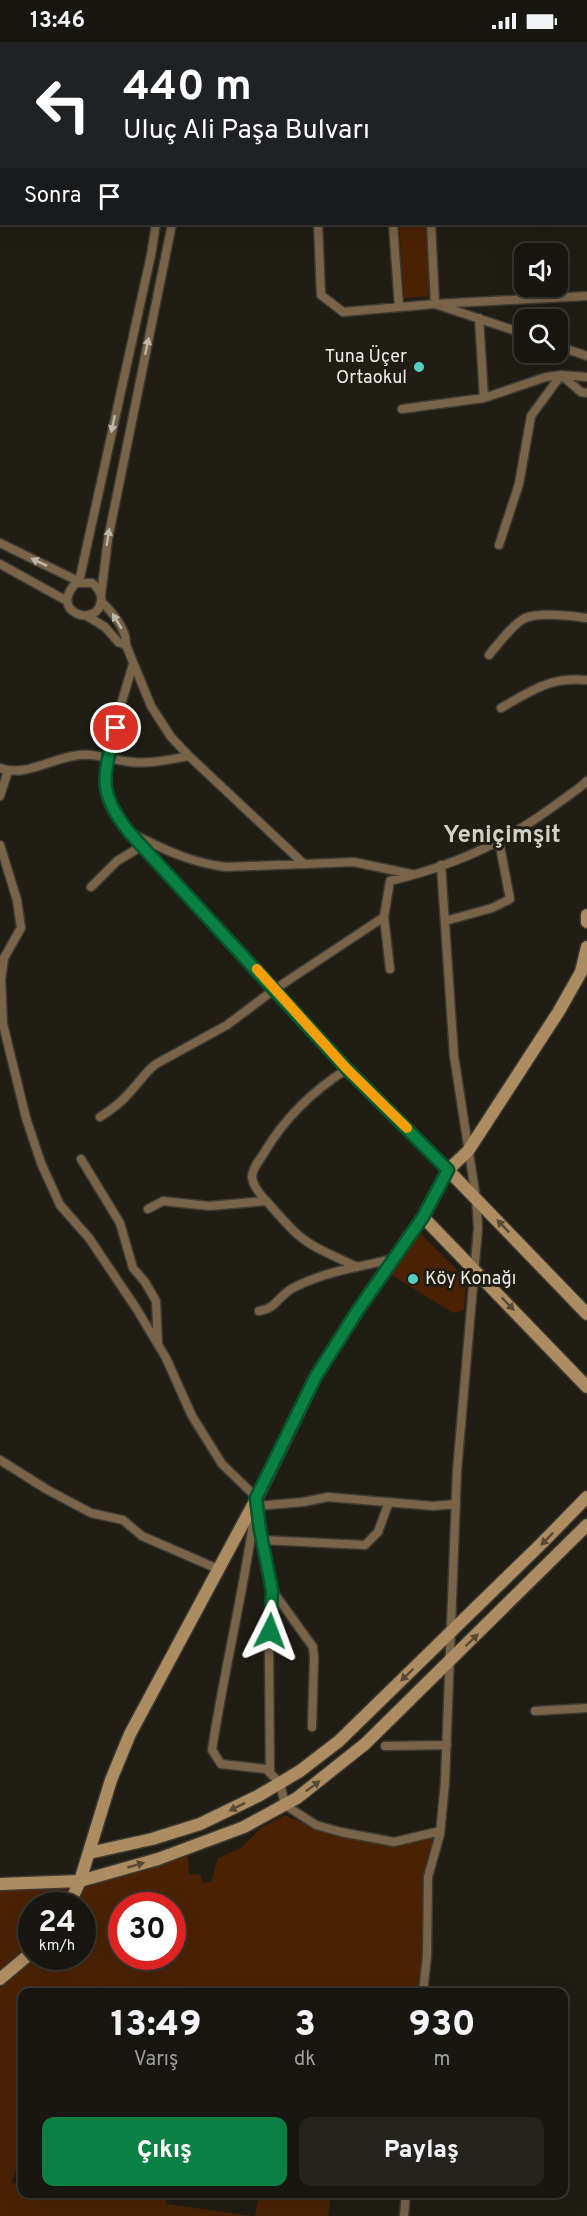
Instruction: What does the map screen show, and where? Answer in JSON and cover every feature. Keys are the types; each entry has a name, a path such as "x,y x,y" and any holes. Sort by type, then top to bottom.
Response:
{"street":[{"path":"67,601 69,590 79,582 156,225"},
{"path":"87,616 96,610 101,598 108,539 172,225"},
{"path":"318,225 321,295 343,312 435,304 587,296"},
{"path":"393,225 399,307"},
{"path":"431,225 435,304"},
{"path":"435,304 514,330"},
{"path":"479,318 484,398"},
{"path":"568,349 587,356"},
{"path":"561,375 581,392 587,393"},
{"path":"499,545 519,484 531,416 561,375"},
{"path":"402,409 484,398 546,377 561,375 587,377"},
{"path":"0,543 79,582 92,583 96,586 126,638 126,645 151,706 171,737 304,864"},
{"path":"0,564 67,601 72,611 81,616 87,616 105,627 118,642 126,645"},
{"path":"489,655 526,617 562,614 587,618"},
{"path":"133,664 108,756 107,796 116,816 347,1069 476,1198 587,1314"},
{"path":"501,708 547,682 569,678 587,680"},
{"path":"0,796 4,769 38,767 72,756 97,754 124,761 156,762 189,756"},
{"path":"390,969 384,917 390,880 474,854 527,825 587,781"},
{"path":"129,832 176,856 205,865 226,867 354,862 415,874"},
{"path":"445,921 492,908 510,899 499,841"},
{"path":"0,845 17,900 21,928 2,958 3,1024 26,1118 40,1163 60,1205 89,1238 158,1344 192,1416 222,1464 257,1502 272,1590 269,1652 270,1773"},
{"path":"91,887 117,861 142,846"},
{"path":"423,1988 427,1956 428,1877 440,1831 447,1745 461,1418 478,1228 476,1198 454,1056 441,865"},
{"path":"587,915 587,922"},
{"path":"100,1117 131,1092 146,1071 227,1025 275,989 384,917"},
{"path":"75,1892 111,1780 130,1734 218,1569 257,1502 316,1376 358,1310 423,1217 448,1170 468,1151 559,1011 581,972 587,947"},
{"path":"347,1069 328,1081 305,1101 270,1141 253,1171 252,1178 253,1184 266,1201 298,1234 322,1250 357,1267"},
{"path":"81,1159 120,1223 133,1268 145,1282 156,1301 158,1344"},
{"path":"148,1209 164,1201 209,1206 266,1201"},
{"path":"423,1217 587,1387"},
{"path":"259,1311 270,1310 292,1289 357,1267 394,1259"},
{"path":"0,1460 46,1489 91,1513 123,1520 142,1536 218,1569"},
{"path":"257,1502 303,1503 328,1497 434,1506 456,1504"},
{"path":"88,1853 153,1839 200,1824 249,1801 300,1770 339,1741 542,1544 587,1497"},
{"path":"257,1502 221,1689 212,1750 221,1764 266,1769 280,1783 285,1805 316,1825 394,1842 440,1831"},
{"path":"262,1540 365,1545 378,1532 389,1502"},
{"path":"0,1884 80,1881 158,1859 215,1839 265,1817 285,1805 327,1776 365,1744 587,1525"},
{"path":"272,1590 313,1647 312,1727"},
{"path":"535,1711 587,1708"},
{"path":"385,1746 447,1745"},
{"path":"0,1979 18,1964"},
{"path":"404,2216 406,2198"}],"shaded area":[{"path":"399,225 426,225 431,296 404,298"},
{"path":"419,1232 466,1279 464,1310 453,1313 390,1274"},
{"path":"285,1815 328,1832 362,1840 433,1838 422,1881 424,1956 420,1988 18,1988 18,2163 12,2183 18,2184 18,2198 167,2198 166,2204 253,2216 0,2216 0,1988 21,1970 96,1970 96,1892 82,1892 85,1886 188,1856 189,1875 200,1874 203,1883 211,1882 218,1858 241,1848 262,1827"},
{"path":"71,1885 68,1892 18,1892 18,1956 0,1971 0,1889"},
{"path":"258,2198 330,2198 328,2216 255,2216"}],"slow traffic":[{"path":"257,969 347,1069 407,1128"}],"place":[{"name":"Tuna Üçer Ortaokul","path":"419,367"},
{"name":"Köy Konağı","path":"413,1279"}],"district":[{"name":"Yeniçimşit","path":"502,836"}],"route":[{"path":"116,728 108,756 106,774 107,796 116,816 347,1069 448,1170 423,1217 358,1310 316,1376 256,1498 272,1590 270,1631"}]}
